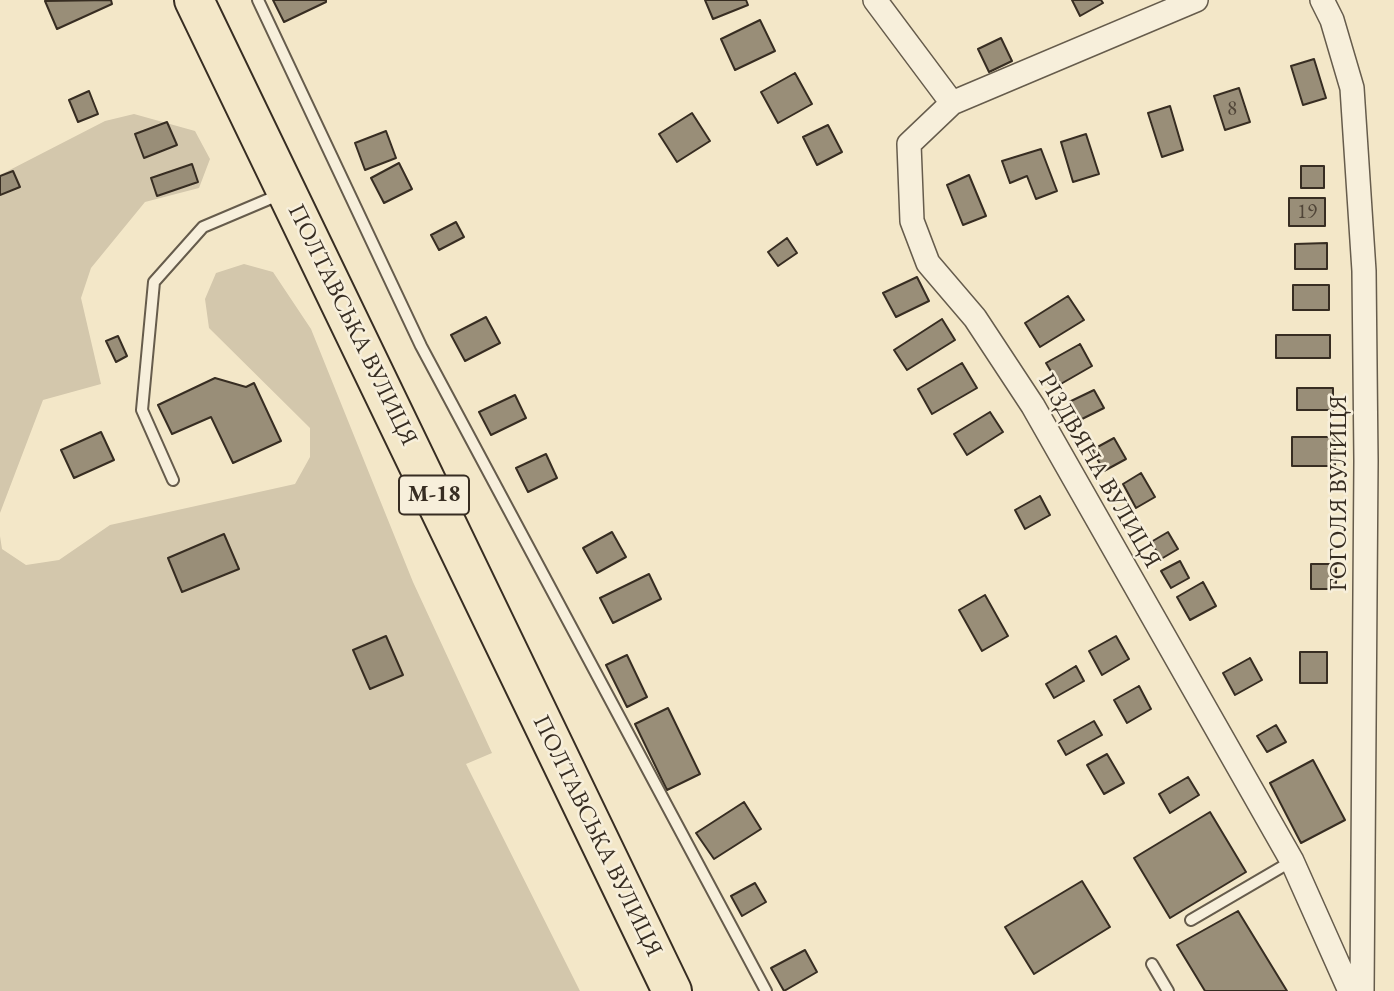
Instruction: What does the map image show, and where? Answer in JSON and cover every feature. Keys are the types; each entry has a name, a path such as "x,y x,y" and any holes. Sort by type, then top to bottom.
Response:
{"highway":[{"name":"ПОЛТАВСЬКА ВУЛИЦЯ","path":"194,0 672,991"}],"street":[{"path":"875,0 952,103 1196,0"},
{"name":"ГОГОЛЯ ВУЛИЦЯ","path":"1322,0 1332,20 1352,88 1364,271 1366,461 1362,991"},
{"name":"РІЗДВЯНА ВУЛИЦЯ","path":"952,103 909,144 912,221 928,262 975,318 1033,406 1292,861 1350,991"}],"lane":[{"path":"258,0 421,346 766,991"},
{"path":"173,480 142,410 154,282 203,227 287,192"},
{"path":"1191,920 1292,861"},
{"path":"1152,964 1168,991"}],"shaded area":[{"path":"134,114 195,131 210,159 199,188 145,202 91,268 81,298 101,384 43,400 0,513 0,175 105,121"},
{"path":"244,264 273,272 311,329 413,582 492,753 466,764 580,991 0,991 0,536 2,549 26,565 59,560 110,525 295,484 310,457 310,428 209,328 205,299 216,273"}],"building":[{"path":"111,0 112,4 57,29 45,1"},
{"path":"273,0 326,0 326,2 284,22"},
{"path":"705,0 746,0 748,5 713,19"},
{"path":"1072,0 1101,0 1103,3 1080,16"},
{"path":"760,20 775,51 735,70 721,39"},
{"path":"1001,38 1012,61 989,72 978,49"},
{"path":"1314,59 1326,98 1303,105 1291,66"},
{"path":"795,73 812,104 778,123 761,92"},
{"path":"1239,88 1250,122 1225,130 1214,96"},
{"path":"89,91 98,114 78,122 69,100"},
{"path":"1170,106 1183,150 1162,157 1148,113"},
{"path":"692,113 710,141 677,162 659,134"},
{"path":"167,122 177,145 144,158 135,134"},
{"path":"828,125 842,152 817,165 803,137"},
{"path":"386,131 396,158 365,170 355,143"},
{"path":"1086,134 1099,174 1073,182 1061,142"},
{"path":"1041,149 1057,191 1036,199 1027,176 1010,183 1002,161"},
{"path":"399,163 412,189 384,203 371,178"},
{"path":"192,164 198,182 157,196 151,178"},
{"path":"1301,166 1324,166 1324,188 1301,188"},
{"path":"13,171 20,187 0,195 0,176"},
{"path":"969,175 986,216 963,225 947,185"},
{"path":"1289,198 1325,198 1325,226 1289,226"},
{"path":"456,222 464,237 439,250 431,235"},
{"path":"787,238 797,253 778,266 768,252"},
{"path":"1327,243 1327,269 1295,269 1295,244"},
{"path":"917,277 929,301 896,317 883,293"},
{"path":"1293,285 1329,285 1329,310 1293,310"},
{"path":"1068,296 1084,320 1040,347 1025,323"},
{"path":"486,317 500,343 465,361 451,335"},
{"path":"942,319 955,340 907,370 894,350"},
{"path":"1276,335 1330,335 1330,358 1276,358"},
{"path":"118,336 127,356 116,362 106,341"},
{"path":"1080,344 1092,366 1059,385 1046,363"},
{"path":"962,363 977,388 932,414 918,389"},
{"path":"215,378 246,387 254,383 281,441 233,463 211,417 172,434 158,405"},
{"path":"1297,388 1333,388 1333,410 1297,410"},
{"path":"1094,390 1104,408 1078,421 1069,402"},
{"path":"515,395 526,418 491,435 479,412"},
{"path":"990,412 1003,432 967,455 954,434"},
{"path":"101,432 114,460 74,478 61,450"},
{"path":"1292,437 1335,437 1335,466 1292,466"},
{"path":"1114,438 1126,459 1104,471 1092,450"},
{"path":"546,454 557,478 528,492 516,468"},
{"path":"1141,473 1155,497 1136,508 1123,484"},
{"path":"1040,496 1050,515 1025,529 1015,510"},
{"path":"612,532 626,557 597,573 583,548"},
{"path":"1168,532 1178,549 1161,559 1151,542"},
{"path":"224,534 239,569 182,592 168,558"},
{"path":"1180,561 1189,578 1171,588 1161,571"},
{"path":"1311,564 1336,564 1336,589 1311,589"},
{"path":"649,574 661,599 613,623 600,598"},
{"path":"1203,582 1216,606 1190,620 1177,597"},
{"path":"985,595 1008,636 982,651 959,610"},
{"path":"386,636 403,675 370,689 353,650"},
{"path":"1116,636 1129,659 1102,675 1089,651"},
{"path":"1300,652 1327,652 1327,683 1300,683"},
{"path":"627,655 647,697 627,707 606,665"},
{"path":"1250,658 1262,680 1235,695 1223,673"},
{"path":"1076,666 1084,681 1054,698 1046,684"},
{"path":"1139,686 1151,709 1127,723 1114,700"},
{"path":"668,708 700,774 667,790 635,724"},
{"path":"1094,721 1102,735 1066,755 1058,741"},
{"path":"1276,725 1286,742 1267,752 1257,736"},
{"path":"1107,754 1124,783 1104,794 1087,765"},
{"path":"1313,760 1345,820 1301,843 1270,783"},
{"path":"1188,777 1199,795 1170,813 1159,794"},
{"path":"744,802 761,829 714,859 696,833"},
{"path":"1210,812 1246,872 1170,918 1134,858"},
{"path":"1082,881 1110,927 1034,974 1005,927"},
{"path":"755,883 766,902 742,916 731,896"},
{"path":"1238,911 1287,991 1205,991 1177,945"},
{"path":"805,950 817,972 784,991 771,968"}]}
